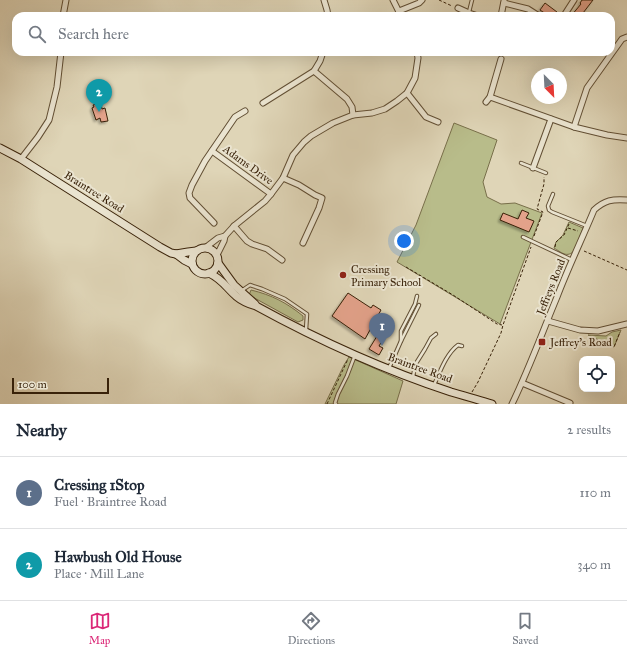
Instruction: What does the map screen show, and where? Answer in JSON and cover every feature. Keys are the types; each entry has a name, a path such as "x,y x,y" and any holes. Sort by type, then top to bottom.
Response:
{"main road":[{"name":"Braintree Road","path":"0,148 21,159 160,247 176,254 192,264"},
{"path":"176,254 205,248 212,250 217,259 215,269 210,273 205,274 195,270 192,264 192,258 196,251"},
{"name":"Braintree Road","path":"217,259 230,280 256,306"},
{"name":"Braintree Road","path":"210,273 219,278 246,303 256,306 353,354 413,378 492,404"}],"street":[{"path":"64,12 66,0"},
{"path":"324,0 327,12"},
{"path":"393,0 399,12"},
{"path":"403,12 422,0"},
{"path":"566,12 574,0"},
{"path":"502,12 504,2 528,9 533,12"},
{"path":"458,8 465,12"},
{"path":"615,49 622,39 627,37"},
{"path":"21,159 49,120 57,87 61,56"},
{"path":"263,103 314,72 322,56"},
{"path":"217,259 225,236 234,226 265,201 271,194 283,178 293,155 304,142 333,123 353,115 372,113 385,109 398,101 407,93 415,78 418,56"},
{"path":"574,127 587,88 610,56"},
{"path":"486,102 490,97 500,59"},
{"path":"314,72 347,99 352,107 353,115"},
{"path":"407,93 426,117 438,122"},
{"path":"490,97 574,127 627,138"},
{"name":"Adams Drive","path":"214,223 190,198 189,193 205,161 235,116 245,112"},
{"path":"534,168 551,119"},
{"name":"Adams Drive","path":"212,151 271,194"},
{"path":"283,178 322,198 303,243"},
{"name":"Jeffreys Road","path":"512,404 594,210 608,200 627,200"},
{"path":"234,226 247,241 267,249 282,260"},
{"path":"205,248 218,238 225,236"},
{"path":"548,321 580,330 598,331 625,325"},
{"path":"522,383 571,403"}],"lane":[{"path":"469,12 472,0"},
{"path":"521,163 546,173"},
{"path":"553,194 548,206 549,210 587,226"},
{"path":"523,237 573,260"},
{"path":"241,291 250,285 285,299 307,314 306,332"},
{"path":"401,341 401,331 415,304 417,296"},
{"path":"388,368 419,305"},
{"path":"413,378 415,365 431,338 436,334"},
{"path":"434,385 448,356 456,345 462,346"},
{"path":"336,404 338,394 347,376 353,354"}],"path":[{"path":"439,0 458,8"},
{"path":"469,397 478,382 501,333 543,212 537,209 546,173"},
{"path":"553,251 556,242 564,235 570,219"},
{"path":"567,228 584,233"},
{"path":"578,249 627,270"},
{"path":"406,267 453,295 497,324 503,325"},
{"path":"585,330 587,335 614,347 625,325"},
{"path":"327,404 353,354"}],"green space":[{"path":"454,123 497,140 483,182 487,197 501,204 515,203 542,213 500,324 397,262 416,225"},
{"path":"569,222 583,228 575,250 572,253 567,254 554,248 556,242 563,235"},
{"path":"251,290 266,294 285,303 303,316 303,320 298,322 249,295"},
{"path":"621,330 614,347 588,335 606,336 612,332"},
{"path":"349,357 403,381 396,404 325,404"}],"building":[{"path":"582,0 593,0 584,12 574,12 581,4 580,3"},
{"path":"545,3 557,12 543,12 540,10"},
{"path":"101,103 102,109 105,108 108,121 101,122 100,118 96,120 92,108 94,107 93,105"},
{"path":"522,210 529,213 526,218 534,221 529,232 500,220 503,213 518,219"},
{"name":"Cressing Primary School","path":"348,293 371,308 373,305 381,310 365,339 332,316"},
{"path":"382,328 388,331 379,346 383,348 379,355 369,349"}],"place":[{"name":"Hawbush Old House","path":"99,112"},
{"name":"Cressing Primary School","path":"343,275"},
{"name":"Jeffrey's Road","path":"542,342"},
{"name":"Cressing 1Stop","path":"382,346"}]}
